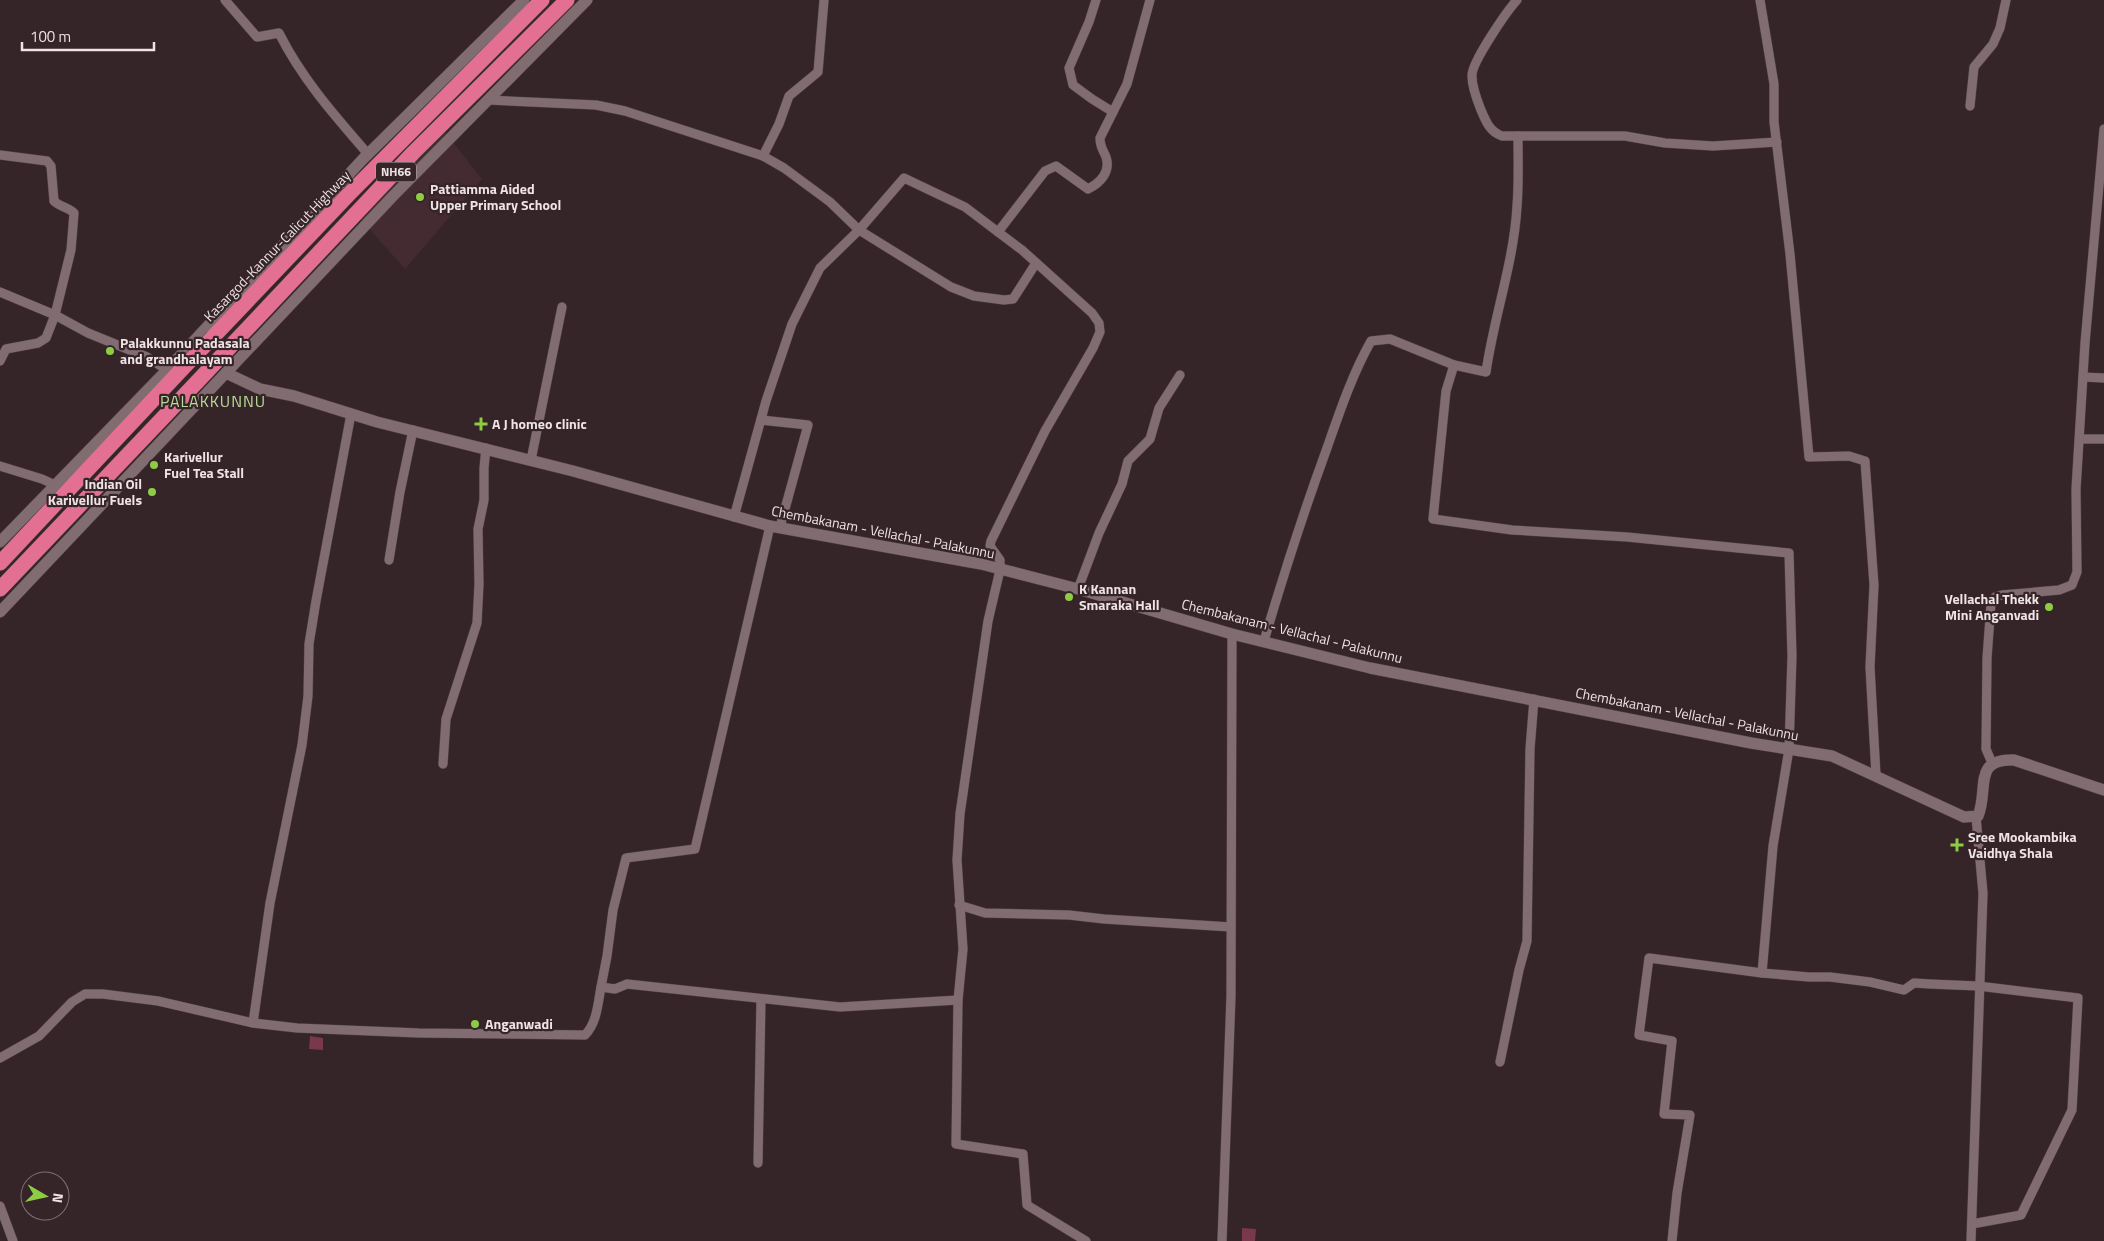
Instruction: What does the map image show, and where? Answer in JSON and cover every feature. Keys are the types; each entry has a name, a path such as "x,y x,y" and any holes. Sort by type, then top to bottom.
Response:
{"highway":[{"name":"Kasargod-Kannur-Calicut Highway","path":"0,563 174,370 213,337 355,188 542,0"},
{"name":"NH66","path":"0,589 413,153 567,0"}],"main road":[{"path":"0,542 55,485 174,370 368,154 524,0"},
{"path":"0,612 226,373 488,100 587,0"},
{"name":"Chembakanam - Vellachal - Palakunnu","path":"226,373 260,389 294,396 431,436 486,448 775,527 957,559 1078,589 1232,634 1370,668 1613,717 1832,756 1950,811 1964,816 1976,817"},
{"path":"1976,817 1980,811 1985,772 1992,763 2001,760 2014,760 2104,790"}],"street":[{"path":"225,0 257,37 280,33 292,60 332,113 368,154"},
{"path":"763,156 779,124 789,96 818,72 824,0"},
{"path":"1096,0 1089,22 1069,68 1073,85 1113,112"},
{"path":"998,232 1045,171 1056,166 1088,189 1104,178 1107,162 1100,147 1100,138 1126,84 1150,0"},
{"path":"1517,0 1496,28 1474,64 1471,75 1475,93 1485,120 1495,134 1502,136 1625,136 1665,143 1713,146 1777,142"},
{"path":"1760,0 1774,84 1774,122 1790,254 1809,457 1849,456 1864,461 1874,585 1870,667 1876,775"},
{"path":"1970,106 1974,67 1993,44 2000,28 2006,0"},
{"path":"488,100 596,104 625,111 763,156 784,168 830,202 858,230 951,287 974,296 1004,300 1012,299 1036,263"},
{"path":"1992,763 1986,749 1987,658 1991,604 1995,597 2002,595 2059,590 2072,585 2077,572 2076,489 2083,377 2104,129"},
{"path":"1264,641 1286,563 1316,477 1357,366 1370,341 1390,340 1454,365 1486,372 1489,347 1511,252 1517,206 1518,136"},
{"path":"0,155 47,161 51,166 54,201 59,206 69,208 74,213 71,250 55,315 46,338 38,343 6,349 0,361"},
{"path":"734,517 761,420 792,324 820,268 858,230 904,178 965,206 1036,263 1092,313 1099,323 1100,332 1093,348 1045,431 991,541 990,546 1000,560 1000,570 988,621 960,814 957,860 963,949 958,1000 956,1144 1023,1154 1027,1205 1086,1241"},
{"path":"0,292 55,315 88,333 174,370"},
{"path":"531,460 562,307"},
{"path":"1454,365 1446,391 1433,519 1512,530 1627,537 1789,553 1792,656 1789,749 1773,846 1762,973"},
{"path":"1078,589 1099,533 1122,484 1128,461 1150,439 1159,408 1180,374"},
{"path":"2083,377 2104,378"},
{"path":"253,1023 270,903 302,745 308,696 309,644 351,414"},
{"path":"0,1058 39,1036 72,1002 85,994 103,994 158,1001 253,1023 297,1028 419,1033 585,1035 591,1029 594,1022 607,956 613,910 626,858 695,849 775,527 808,425 761,420"},
{"path":"390,560 400,492 413,430"},
{"path":"2080,438 2104,439"},
{"path":"443,764 446,719 477,623 479,584 478,529 484,500 486,448"},
{"path":"0,466 55,485"},
{"path":"1222,1241 1231,996 1232,634"},
{"path":"1500,1062 1527,941 1530,749 1534,700"},
{"path":"1972,1241 1978,986 1983,893 1976,817"},
{"path":"959,905 985,913 1069,915 1231,927"},
{"path":"1672,1241 1690,1115 1664,1114 1672,1040 1639,1035 1649,958 1762,973 1830,977 1870,982 1904,990 1914,983 1978,986 2078,998 2072,1110 2044,1171 2021,1215 1972,1224"},
{"path":"601,987 615,989 627,984 840,1007 958,1000"},
{"path":"758,1163 761,999"},
{"path":"0,1206 13,1241"}],"shaded area":[{"name":"Pattiamma Aided Upper Primary School","path":"441,127 482,179 405,269 357,215"},
{"path":"310,1036 323,1038 323,1050 309,1049"},
{"path":"1242,1228 1256,1229 1255,1241 1242,1241"}],"place":[{"name":"Pattiamma Aided Upper Primary School","path":"420,197"},
{"name":"Palakkunnu Padasala and grandhalayam","path":"110,351"},
{"name":"A J homeo clinic","path":"481,424"},
{"name":"Karivellur Fuel Tea Stall","path":"154,465"},
{"name":"Indian Oil Karivellur Fuels","path":"152,492"},
{"name":"K Kannan Smaraka Hall","path":"1069,597"},
{"name":"Vellachal Thekk Mini Anganvadi","path":"2049,607"},
{"name":"Sree Mookambika Vaidhya Shala","path":"1957,845"},
{"name":"Anganwadi","path":"475,1024"}],"district":[{"name":"PALAKKUNNU","path":"213,401"}]}
